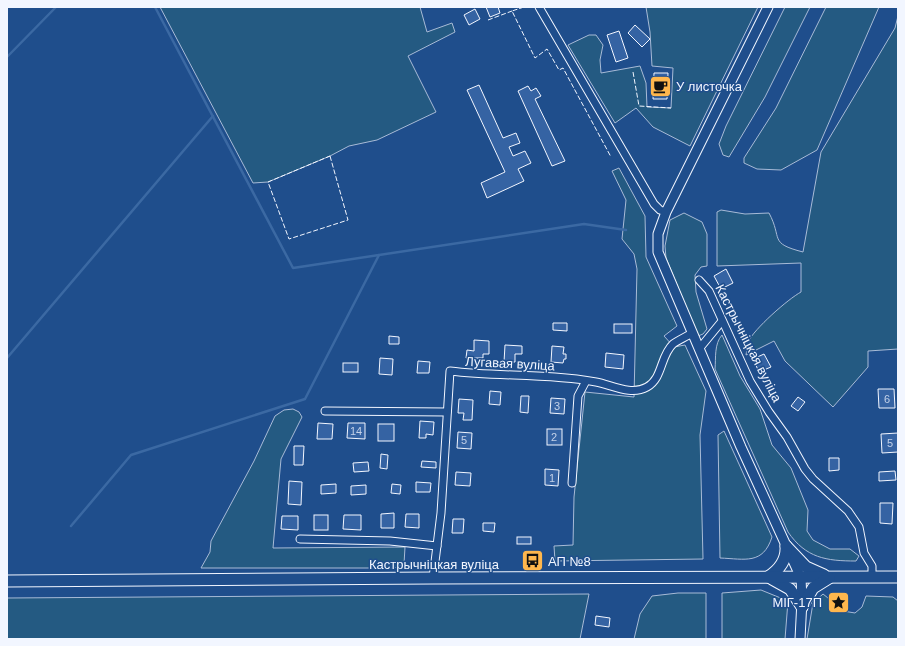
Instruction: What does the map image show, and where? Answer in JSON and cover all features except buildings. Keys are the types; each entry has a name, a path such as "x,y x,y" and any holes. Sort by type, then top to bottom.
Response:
{"main road":[{"path":"786,546 806,567 830,577"},
{"path":"786,546 786,558 778,569 768,577 790,589 802,607 813,588 830,577"},
{"name":"Кастрычніцкая вуліца","path":"7,581 642,577 801,578"},
{"path":"801,578 898,577"}],"street":[{"path":"539,7 654,204 660,210 666,212"},
{"path":"768,7 666,212 658,234 658,252 699,349 801,578 802,607 800,639"},
{"name":"Кастрычніцкая вуліца","path":"699,280 709,291 722,321 740,355 750,381 769,412 787,437 805,470 848,511 859,527 864,553 872,566 872,577"},
{"path":"699,349 722,321"},
{"name":"Лугавая вуліца","path":"433,578 441,512 450,371 566,377 627,390 639,390 647,387 656,380 665,356 672,345 692,333"},
{"path":"572,484 578,396 586,381"},
{"path":"325,411 447,412"},
{"path":"300,539 390,541 437,546"}],"shaded area":[{"path":"160,7 420,7 427,32 452,23 455,32 408,56 436,112 377,140 349,146 330,156 268,182 253,183"},
{"path":"646,7 758,7 690,146 653,127 636,108 615,123 568,45 589,35 596,35 603,45 600,60 601,73 640,66 646,83 647,107 671,108 673,68 652,66 650,32"},
{"path":"785,7 810,7 765,97 729,157 723,155 719,144 726,126"},
{"path":"826,7 879,7 817,150 781,170 757,169 744,163 744,158 776,108"},
{"path":"898,16 898,349 868,351 868,367 833,407 785,361 774,341 746,355 748,342 751,336 780,307 801,292 801,263 717,266 717,212 721,210 745,214 769,213 778,239 781,243 792,249 803,252 821,152 895,28"},
{"path":"619,168 645,216 646,257 677,326 664,336 674,347 685,345 706,391 700,435 703,559 555,561 554,546 573,545 574,497 585,392 634,397 637,269 634,254 622,239 626,200 612,171"},
{"path":"684,213 702,222 707,234 707,266 701,267 695,275 696,292 707,329 703,334 698,336 666,258 665,246 670,220"},
{"path":"722,335 740,376 760,409 772,445 791,468 808,510 807,531 813,540 830,549 850,549 859,556 856,561 826,559 810,553 802,548 788,532 715,369 717,347 719,339"},
{"path":"293,409 299,412 302,417 281,459 273,548 405,547 404,564 394,568 201,568 210,552 211,541 254,461 275,416 284,410"},
{"path":"724,431 772,537 764,552 752,558 720,558 718,435"},
{"path":"761,590 788,601 785,639 722,639 722,593"},
{"path":"678,593 706,593 706,639 634,639 640,614 652,596"},
{"path":"589,594 580,639 7,639 7,598"},
{"path":"823,594 837,610 855,613 862,607 866,596 893,597 898,601 898,639 807,639 813,603"}],"waterway":[{"path":"7,57 56,7"},
{"path":"155,7 293,268 584,224 626,230"},
{"path":"7,358 213,116"},
{"path":"71,526 131,455 305,399 379,255"}],"fence":[{"path":"524,7 512,11 535,58 547,49 559,70 563,68 611,157"},
{"path":"488,20 512,11"},
{"path":"633,72 639,106 671,108"},
{"path":"330,156 348,220 289,239 268,182 330,156"}],"place":[{"name":"У листочка","path":"660,86"},
{"name":"АП №8","path":"533,561"},
{"name":"МІГ-17П","path":"838,602"}]}
